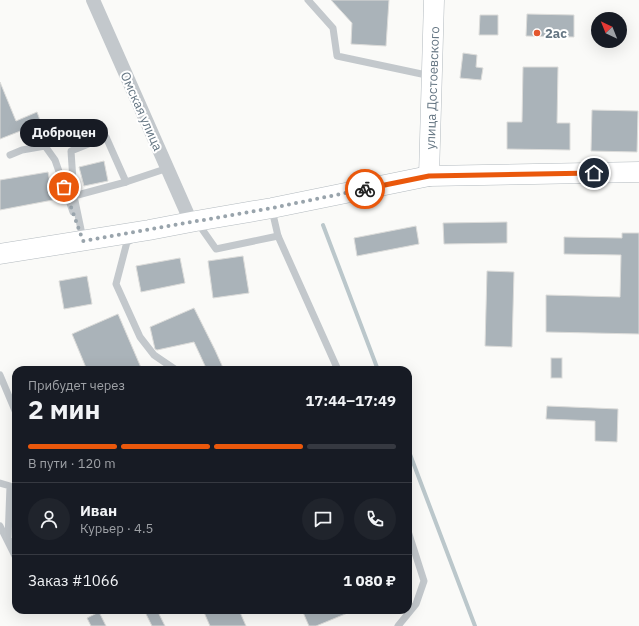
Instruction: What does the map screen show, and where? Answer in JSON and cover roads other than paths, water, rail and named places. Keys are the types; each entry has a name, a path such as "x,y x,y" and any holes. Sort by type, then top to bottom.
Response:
{"main road":[{"name":"улица Достоевского","path":"429,176 434,0"},
{"path":"0,254 272,208 429,176 639,172"}],"street":[{"name":"Омская улица","path":"93,0 193,221"}],"lane":[{"path":"308,0 332,28 337,56 432,76"},
{"path":"83,241 74,196 71,151 106,137 126,182"},
{"path":"10,155 22,150 45,146 55,160 83,241"},
{"path":"74,196 126,182 168,168"},
{"path":"272,208 278,236 336,366"},
{"path":"193,221 216,249 278,236"},
{"path":"149,230 127,242 116,284 140,337 154,355 170,366"},
{"path":"0,375 12,404"},
{"path":"0,483 10,486 8,540"},
{"path":"0,526 12,549"},
{"path":"8,540 12,542"},
{"path":"412,544 424,581 416,604 412,609"},
{"path":"398,626 408,614"}],"waterway":[{"path":"323,225 376,366"},
{"path":"412,460 475,626"}],"place":[{"name":"2ас","path":"537,33"},
{"name":"Доброцен","path":"64,187"}]}
